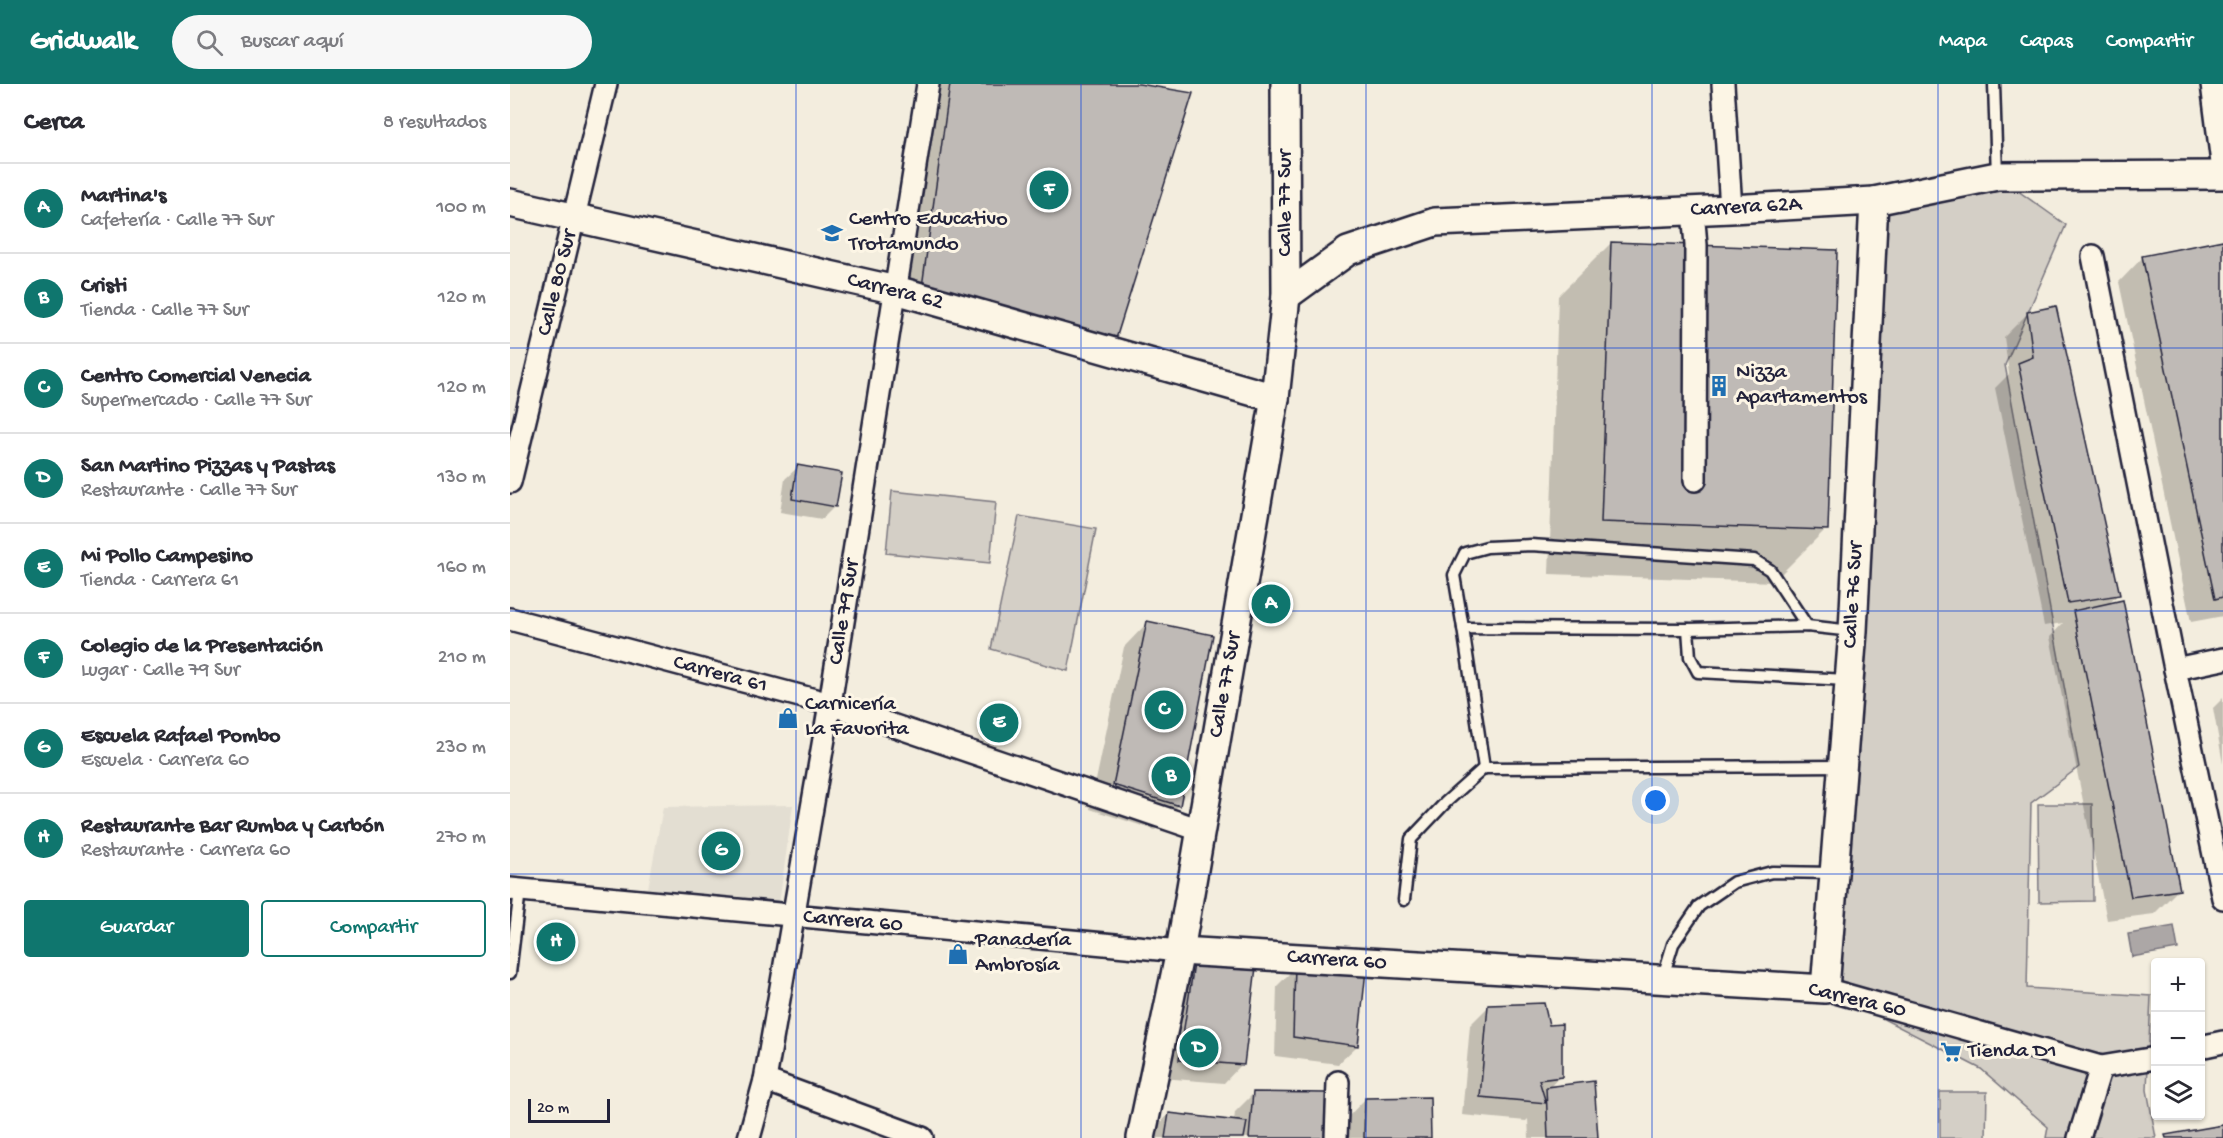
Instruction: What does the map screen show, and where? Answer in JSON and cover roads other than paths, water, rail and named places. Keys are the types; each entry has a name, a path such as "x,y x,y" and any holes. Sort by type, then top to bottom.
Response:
{"street":[{"name":"Calle 80 Sur","path":"510,482 606,84"},
{"name":"Calle 79 Sur","path":"749,1138 765,1080 830,704 928,84"},
{"name":"Calle 77 Sur","path":"1141,1138 1180,951 1275,398 1286,296 1285,84"},
{"path":"1723,84 1731,209"},
{"path":"2212,84 2223,173"},
{"name":"Carrera 62A","path":"1286,296 1348,251 1435,222 1874,201 1997,176 2223,173"},
{"name":"Calle 76 Sur","path":"1825,989 1853,631 1874,201"},
{"name":"Carrera 62","path":"510,203 896,290 1275,398"},
{"path":"1693,211 1696,245 1695,480"},
{"path":"2093,256 2223,898"},
{"name":"Carrera 61","path":"510,619 830,704 1200,830"},
{"path":"2175,669 2223,659"},
{"name":"Carrera 60","path":"515,889 1180,951 1825,989 2101,1067 2151,1059"},
{"path":"2205,1046 2223,1042"},
{"path":"2079,1138 2101,1067"},
{"path":"765,1080 922,1138"},
{"path":"1336,1138 1338,1082"}],"lane":[{"path":"1994,84 1997,176"},
{"path":"1484,768 1454,575 1465,553 1487,547 1531,545 1754,560 1770,570 1808,626"},
{"path":"1463,628 1688,629 1808,626 1853,631"},
{"path":"1688,629 1690,657 1698,672 1848,680"},
{"path":"1404,900 1411,839 1446,802 1484,768 1844,766"},
{"path":"1662,981 1673,944 1699,906 1734,882 1772,872 1835,873"},
{"path":"510,973 515,889"}],"place":[{"name":"Colegio de la Presentación","path":"1049,190"},
{"name":"Centro Educativo Trotamundo","path":"832,233"},
{"name":"Nizza Apartamentos","path":"1719,386"},
{"name":"Martina's","path":"1271,604"},
{"name":"Centro Comercial Venecia","path":"1164,710"},
{"name":"Carnicería La Favorita","path":"788,718"},
{"name":"Mi Pollo Campesino","path":"999,723"},
{"name":"Cristi","path":"1171,776"},
{"name":"Escuela Rafael Pombo","path":"721,851"},
{"name":"Restaurante Bar Rumba y Carbón","path":"556,942"},
{"name":"Panadería Ambrosía","path":"958,954"},
{"name":"San Martino Pizzas y Pastas","path":"1199,1048"},
{"name":"Tienda D1","path":"1951,1052"}]}
